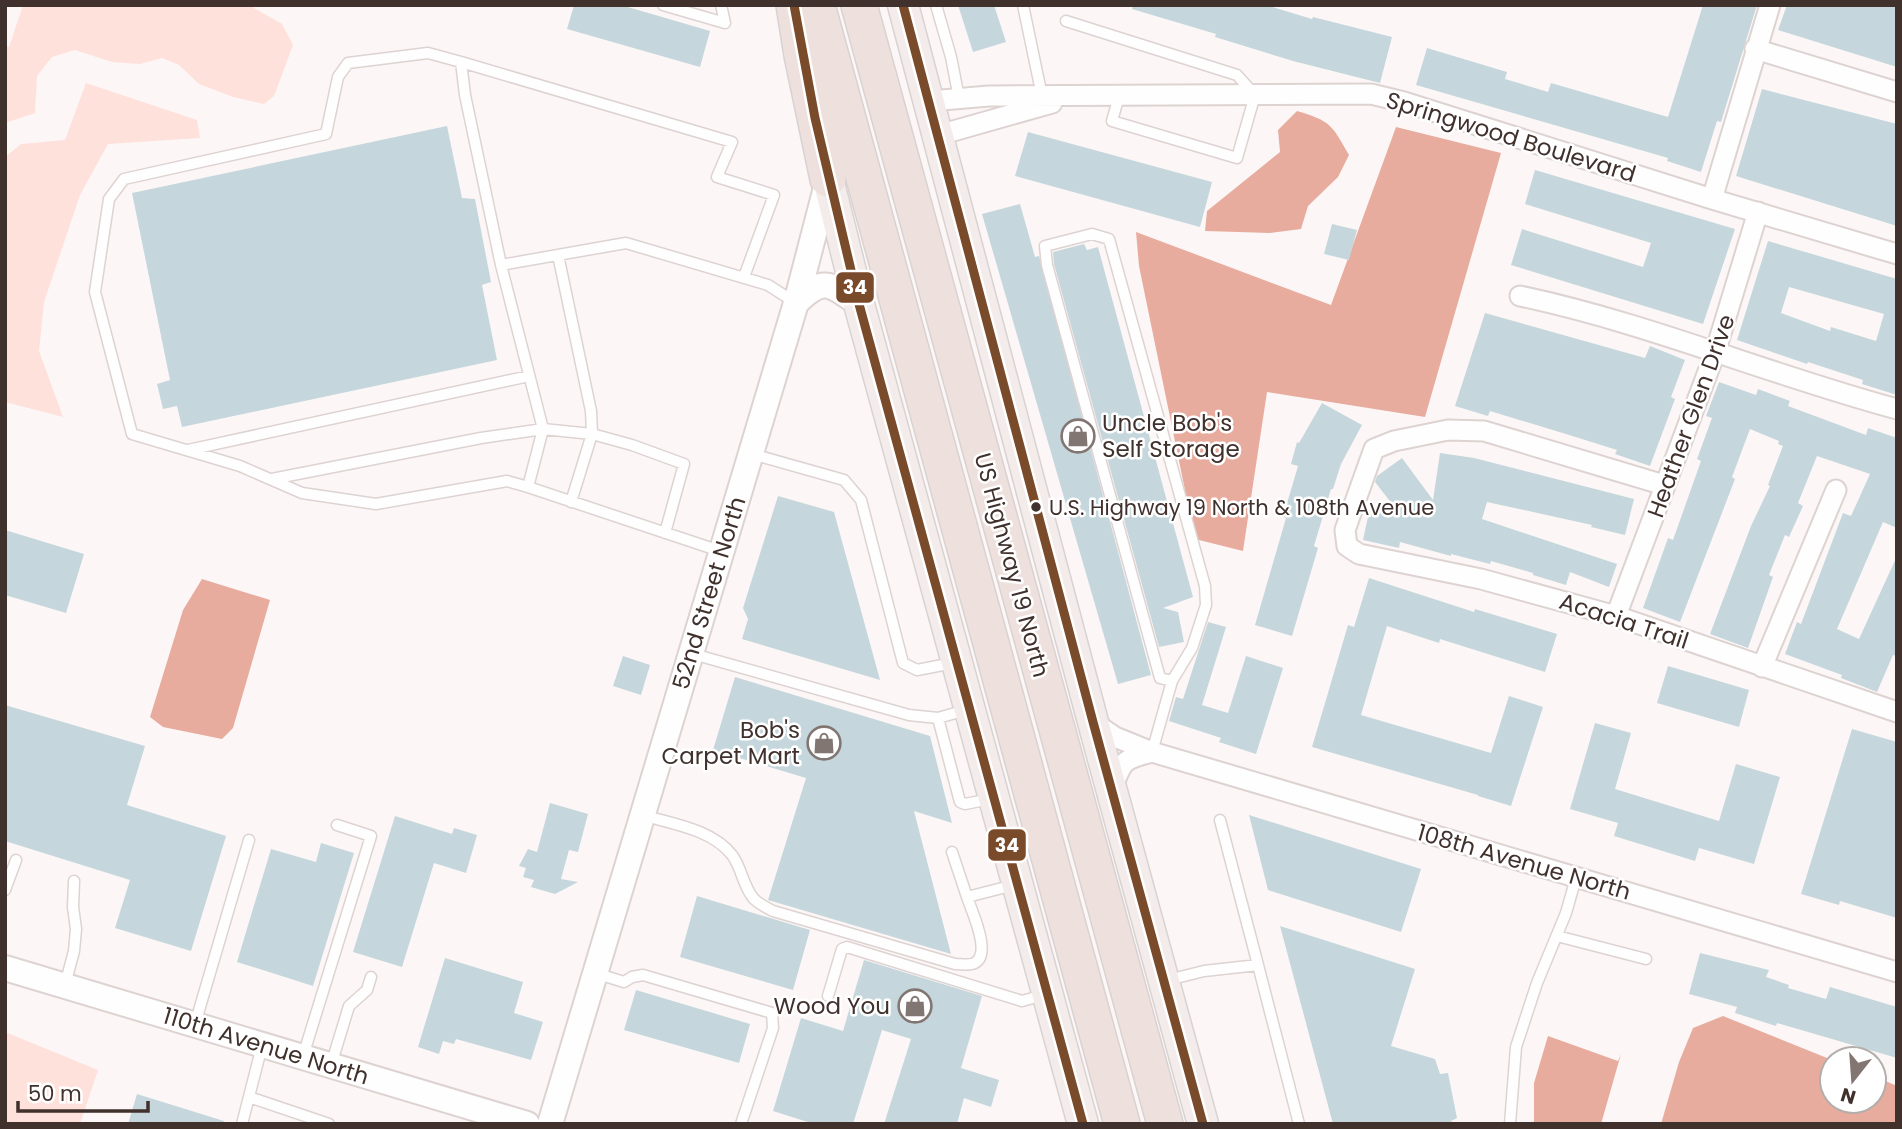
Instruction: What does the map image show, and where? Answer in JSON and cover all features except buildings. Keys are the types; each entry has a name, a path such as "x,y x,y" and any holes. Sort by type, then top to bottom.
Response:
{"highway":[{"path":"794,5 828,179"},
{"name":"US Highway 19 North","path":"817,5 1122,1124"},
{"name":"US Highway 19 North","path":"859,5 1164,1120"},
{"path":"880,5 911,194"}],"main road":[{"path":"903,5 944,99 939,135 1111,790 1201,1119"},
{"path":"828,179 859,304 1048,994 1079,1123"}],"street":[{"path":"1712,199 1770,5"},
{"path":"1755,49 1897,92"},
{"name":"Springwood Boulevard","path":"944,99 989,96 1371,94 1897,254"},
{"name":"Springwood Boulevard","path":"939,135 1073,97"},
{"name":"52nd Street North","path":"550,1124 796,303 828,179"},
{"name":"Heather Glen Drive","path":"1616,617 1715,353 1758,212"},
{"path":"796,303 812,288 823,285 837,288 859,304"},
{"path":"1520,296 1622,322 1897,409"},
{"name":"Acacia Trail","path":"1664,485 1484,431 1448,430 1394,440 1374,449 1345,530 1347,546 1359,554 1481,579 1616,617 1897,712"},
{"path":"1762,667 1836,490"},
{"name":"108th Avenue North","path":"1093,722 1115,737 1152,752 1897,972"},
{"path":"1111,790 1119,769 1129,758 1152,752"},
{"name":"110th Avenue North","path":"5,968 527,1124"}],"lane":[{"path":"663,5 725,23 721,5"},
{"path":"936,5 951,57 944,99"},
{"path":"1023,5 1042,96"},
{"path":"1066,21 1237,75 1255,95 1237,158 1112,121 1119,96"},
{"path":"722,551 507,481 376,504 302,492 240,466 132,434 95,292 109,199 124,179 327,134 338,77 348,63 428,53 732,142 717,177 774,195 744,277"},
{"path":"461,62 465,95 501,265 543,429 528,487"},
{"path":"1152,752 1172,681 1192,648 1206,605 1205,586 1109,239 1091,234 1045,246 1047,265 1160,678 1172,681"},
{"path":"501,265 626,243 768,285 796,303"},
{"path":"558,255 591,411 592,434 571,502"},
{"path":"187,450 529,376"},
{"path":"270,479 481,438 543,429 592,434 684,464 665,533"},
{"path":"751,454 844,480 861,500 903,663 917,670 957,663"},
{"path":"691,653 909,715 938,718 969,709"},
{"path":"938,718 960,802 965,804 994,798"},
{"path":"642,816 690,829 719,842 734,857 755,900 773,911 955,964 972,964 981,959 984,950 952,852"},
{"path":"1220,820 1299,1124"},
{"path":"303,1057 371,836 337,825"},
{"path":"195,1025 249,840"},
{"path":"5,890 16,860"},
{"path":"1510,1124 1516,1047 1537,983 1566,913 1576,878"},
{"path":"65,986 74,951 76,929 74,881"},
{"path":"967,897 1018,884"},
{"path":"1557,936 1646,958"},
{"path":"828,996 842,949 847,947 1022,1001 1048,994"},
{"path":"1164,981 1204,971 1258,965"},
{"path":"595,973 624,982 643,975 772,1013 773,1028 741,1124"},
{"path":"331,1065 349,1006 367,989 371,976"},
{"path":"243,1124 262,1045"},
{"path":"249,1097 329,1124"}],"shaded area":[{"path":"23,5 249,5 282,24 293,45 274,96 264,104 233,97 199,84 179,65 162,58 140,64 112,62 75,50 52,57 37,76 35,113 5,123 5,50 9,47"},
{"path":"86,83 197,120 200,138 108,144 80,195 44,302 39,351 63,417 5,402 5,157 21,144 65,140"},
{"path":"1297,111 1329,125 1349,155 1338,177 1308,206 1301,229 1270,233 1205,231 1207,211 1280,152 1278,130"},
{"path":"1396,127 1501,153 1425,417 1267,392 1243,551 1195,539 1139,266 1136,232 1331,305"},
{"path":"202,579 270,600 233,728 222,739 163,727 150,717 183,610"},
{"path":"1723,1016 1818,1054 1818,1115 1888,1115 1888,1082 1897,1086 1897,1124 1661,1124 1679,1062 1693,1028"},
{"path":"5,1032 98,1070 80,1124 5,1124"},
{"path":"1548,1036 1618,1061 1621,1054 1601,1124 1534,1124 1534,1083"}],"transit line":[{"name":"34","path":"794,5 815,118 859,304 1083,1124"},
{"name":"34","path":"903,5 1093,722 1203,1124"}],"place":[{"name":"Uncle Bob's Self Storage","path":"1078,436"},
{"name":"U.S. Highway 19 North & 108th Avenue","path":"1036,507"},
{"name":"Bob's Carpet Mart","path":"824,743"},
{"name":"Wood You","path":"915,1006"}]}
